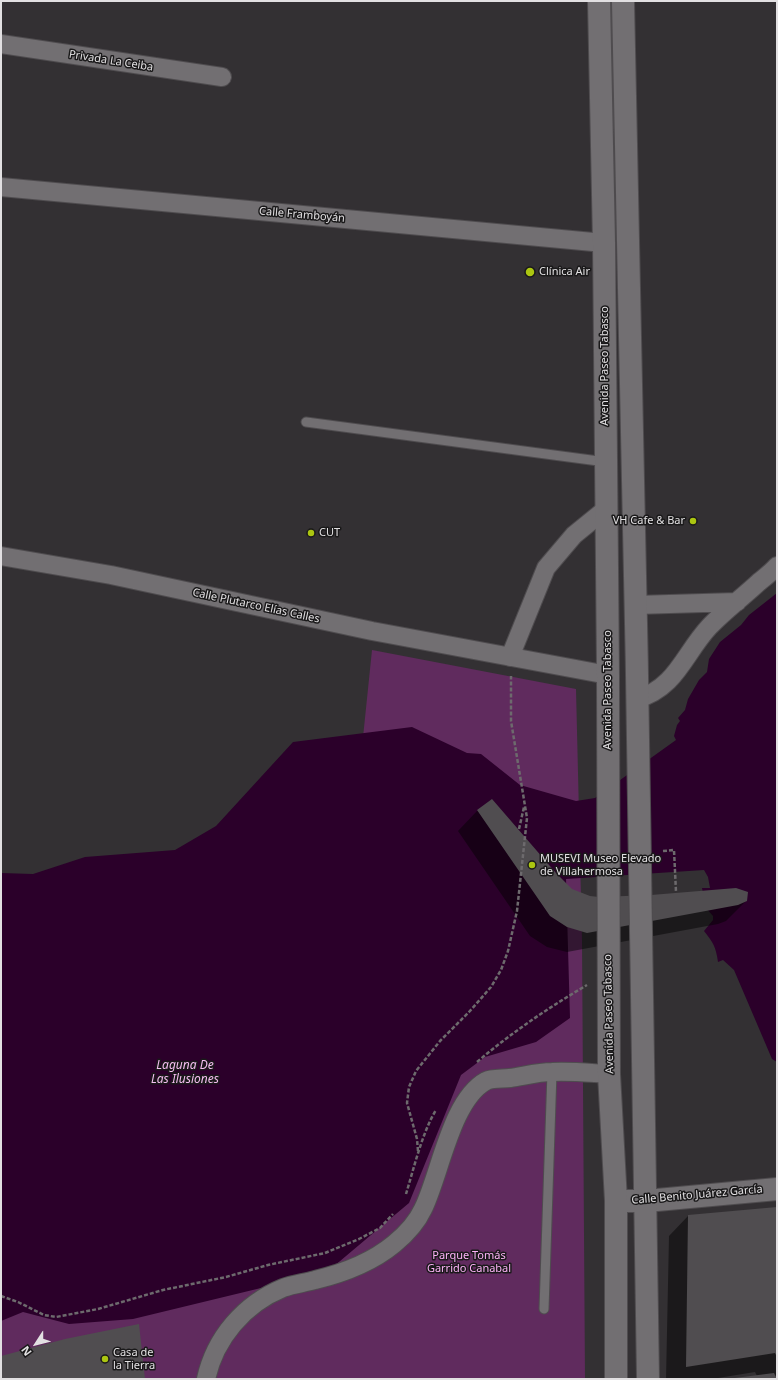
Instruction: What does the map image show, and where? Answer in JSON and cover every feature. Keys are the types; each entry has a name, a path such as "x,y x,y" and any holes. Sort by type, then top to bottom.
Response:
{"main road":[{"name":"Avenida Paseo Tabasco","path":"599,1 604,243 608,675 609,1074 616,1201 616,1379"},
{"path":"622,1 636,605 648,1379"},
{"name":"Calle Benito Juárez García","path":"616,1201 646,1200 777,1189"}],"street":[{"name":"Privada La Ceiba","path":"1,44 222,77"},
{"name":"Calle Framboyán","path":"1,187 604,243"},
{"path":"510,657 546,568 574,535 606,510"},
{"name":"Calle Plutarco Elías Calles","path":"1,556 111,575 372,631 608,675"},
{"path":"637,699 649,696 672,678 708,628 777,566"},
{"path":"636,605 737,602"},
{"path":"206,1379 211,1360 217,1348 233,1324 253,1305 284,1288 325,1278 351,1269 375,1258 395,1243 413,1225 422,1211 429,1195 441,1155 460,1110 475,1090 487,1081 552,1072 609,1074"}],"lane":[{"path":"306,422 606,462"},
{"path":"544,1309 552,1072"}],"path":[{"path":"418,1157 419,1147 407,1103 409,1087 416,1071 430,1053 491,987 501,970 508,950 517,911 527,818 511,721 510,657"},
{"path":"519,830 524,806"},
{"path":"640,853 674,850 676,892"},
{"path":"473,1066 551,1006 608,972"},
{"path":"404,1199 430,1119 438,1108"},
{"path":"1,1296 18,1302 44,1315 56,1317 98,1309 163,1290 226,1277 284,1261 325,1253 359,1239 380,1228 396,1211"}],"green space":[{"name":"Parque Tomás Garrido Canabal","path":"372,650 576,689 582,940 585,1379 1,1379 1,1274 362,747"}],"water":[{"name":"Laguna De Las Ilusiones","path":"777,593 777,1062 772,1059 734,970 723,960 718,962 714,945 704,931 713,920 713,916 706,908 702,888 710,888 708,877 704,870 566,879 570,1018 536,1042 485,1057 461,1075 409,1203 327,1272 133,1319 69,1324 23,1312 1,1321 1,873 33,874 85,857 175,850 216,826 293,742 412,727 467,753 481,754 520,785 576,801 595,798 676,740 674,736 677,725 680,721 678,718 685,710 688,699 699,680 707,672 709,659 720,642 741,625 749,615"}],"building":[{"name":"MUSEVI Museo Elevado de Villahermosa","path":"492,799 556,873 572,889 590,896 599,897 651,895 736,888 748,892 747,901 738,905 587,933 567,927 550,916 477,810"},
{"path":"777,1207 777,1357 775,1353 686,1367 688,1215"},
{"name":"Casa de la Tierra","path":"139,1324 145,1379 1,1379 1,1356 65,1339"},
{"path":"774,1373 777,1379 735,1379 735,1378"}],"place":[{"name":"Clínica Air","path":"530,272"},
{"name":"VH Cafe & Bar","path":"693,521"},
{"name":"CUT","path":"311,533"},
{"name":"MUSEVI Museo Elevado de Villahermosa","path":"532,865"},
{"name":"Casa de la Tierra","path":"105,1359"}]}
